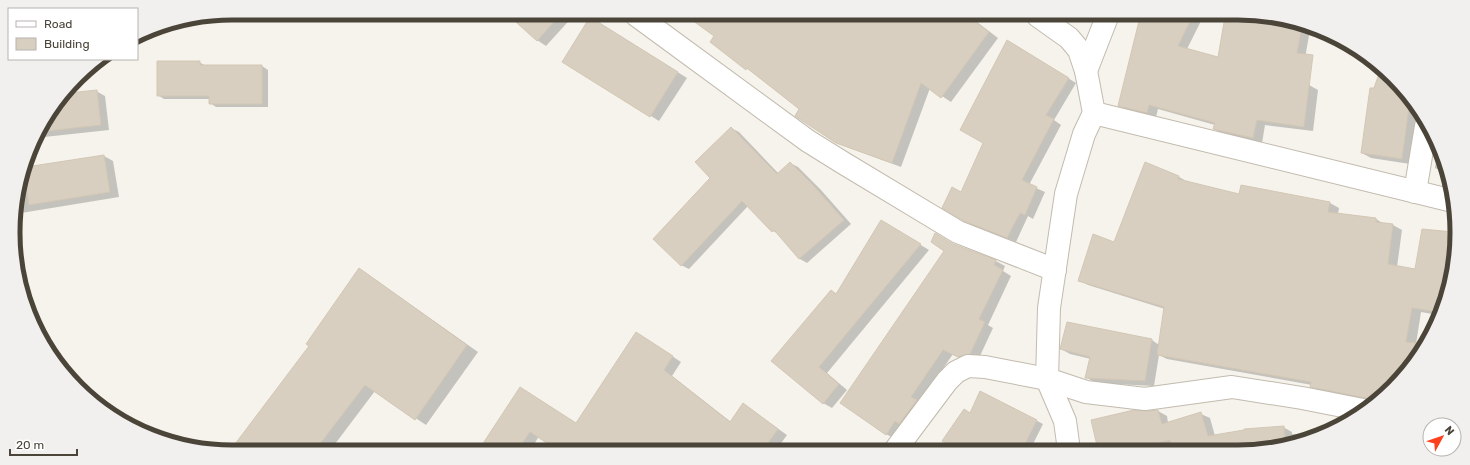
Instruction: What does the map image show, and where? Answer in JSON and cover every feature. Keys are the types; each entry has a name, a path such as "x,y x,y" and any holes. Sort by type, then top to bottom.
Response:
{"street":[{"path":"643,20 808,141 845,164 958,232 1055,270"},
{"path":"1044,20 1070,38 1079,50 1086,71 1094,114 1084,134 1066,194 1049,308 1047,379 1065,421 1068,445"},
{"path":"1086,71 1106,20"},
{"path":"1094,114 1447,200"},
{"path":"1415,192 1425,132"},
{"path":"899,445 947,381 956,372 968,366 985,367 1047,379 1086,392 1144,399 1232,387 1356,409"}],"building":[{"path":"514,20 556,20 537,41"},
{"path":"588,20 595,20 678,72 650,117 562,62"},
{"path":"692,20 973,20 989,32 941,98 921,83 892,163 836,143 795,116 799,109 747,68 746,70 710,42 714,36"},
{"path":"1139,20 1191,20 1178,46 1218,57 1224,20 1251,20 1279,24 1301,30 1297,53 1313,55 1304,127 1257,120 1253,138 1213,129 1215,123 1149,105 1147,113 1118,106"},
{"path":"1007,40 1069,78 1046,115 1054,119 1022,180 1037,187 1025,215 1020,213 1007,238 964,221 942,208 952,187 961,192 983,143 960,130"},
{"path":"157,61 200,61 200,65 262,65 262,104 209,104 209,96 157,96"},
{"path":"1379,74 1388,82 1409,107 1402,159 1361,153 1370,88 1374,88"},
{"path":"97,90 101,125 46,131 56,114 73,93"},
{"path":"731,127 777,174 790,162 844,220 799,259 774,230 772,232 742,201 681,266 653,239 710,178 695,162"},
{"path":"104,155 110,192 29,205 26,184 30,166"},
{"path":"1145,162 1179,176 1178,179 1239,194 1241,185 1330,202 1328,212 1376,218 1376,222 1393,224 1388,264 1415,269 1422,229 1450,232 1450,246 1446,274 1435,311 1412,308 1406,342 1419,343 1397,373 1369,399 1310,387 1311,382 1157,355 1164,307 1078,281 1093,234 1114,242"},
{"path":"881,220 921,244 819,367 839,384 823,404 771,361 831,290 836,294"},
{"path":"935,233 953,244 996,260 994,265 1003,270 979,319 985,322 970,354 958,357 943,350 911,397 917,400 899,424 895,421 886,435 840,403 944,251 931,242"},
{"path":"359,268 467,345 415,420 365,385 319,445 234,445 309,346 306,344"},
{"path":"1067,322 1152,339 1145,381 1085,378 1090,357 1060,349"},
{"path":"636,332 673,356 664,370 730,422 743,403 778,429 767,445 550,445 530,432 521,445 482,445 520,387 576,423"},
{"path":"980,391 1037,420 1024,445 948,445 942,441 964,409 970,413"},
{"path":"1134,410 1158,410 1162,424 1201,412 1208,436 1244,429 1284,426 1285,440 1251,445 1172,445 1170,440 1150,445 1097,445 1091,420"}]}
